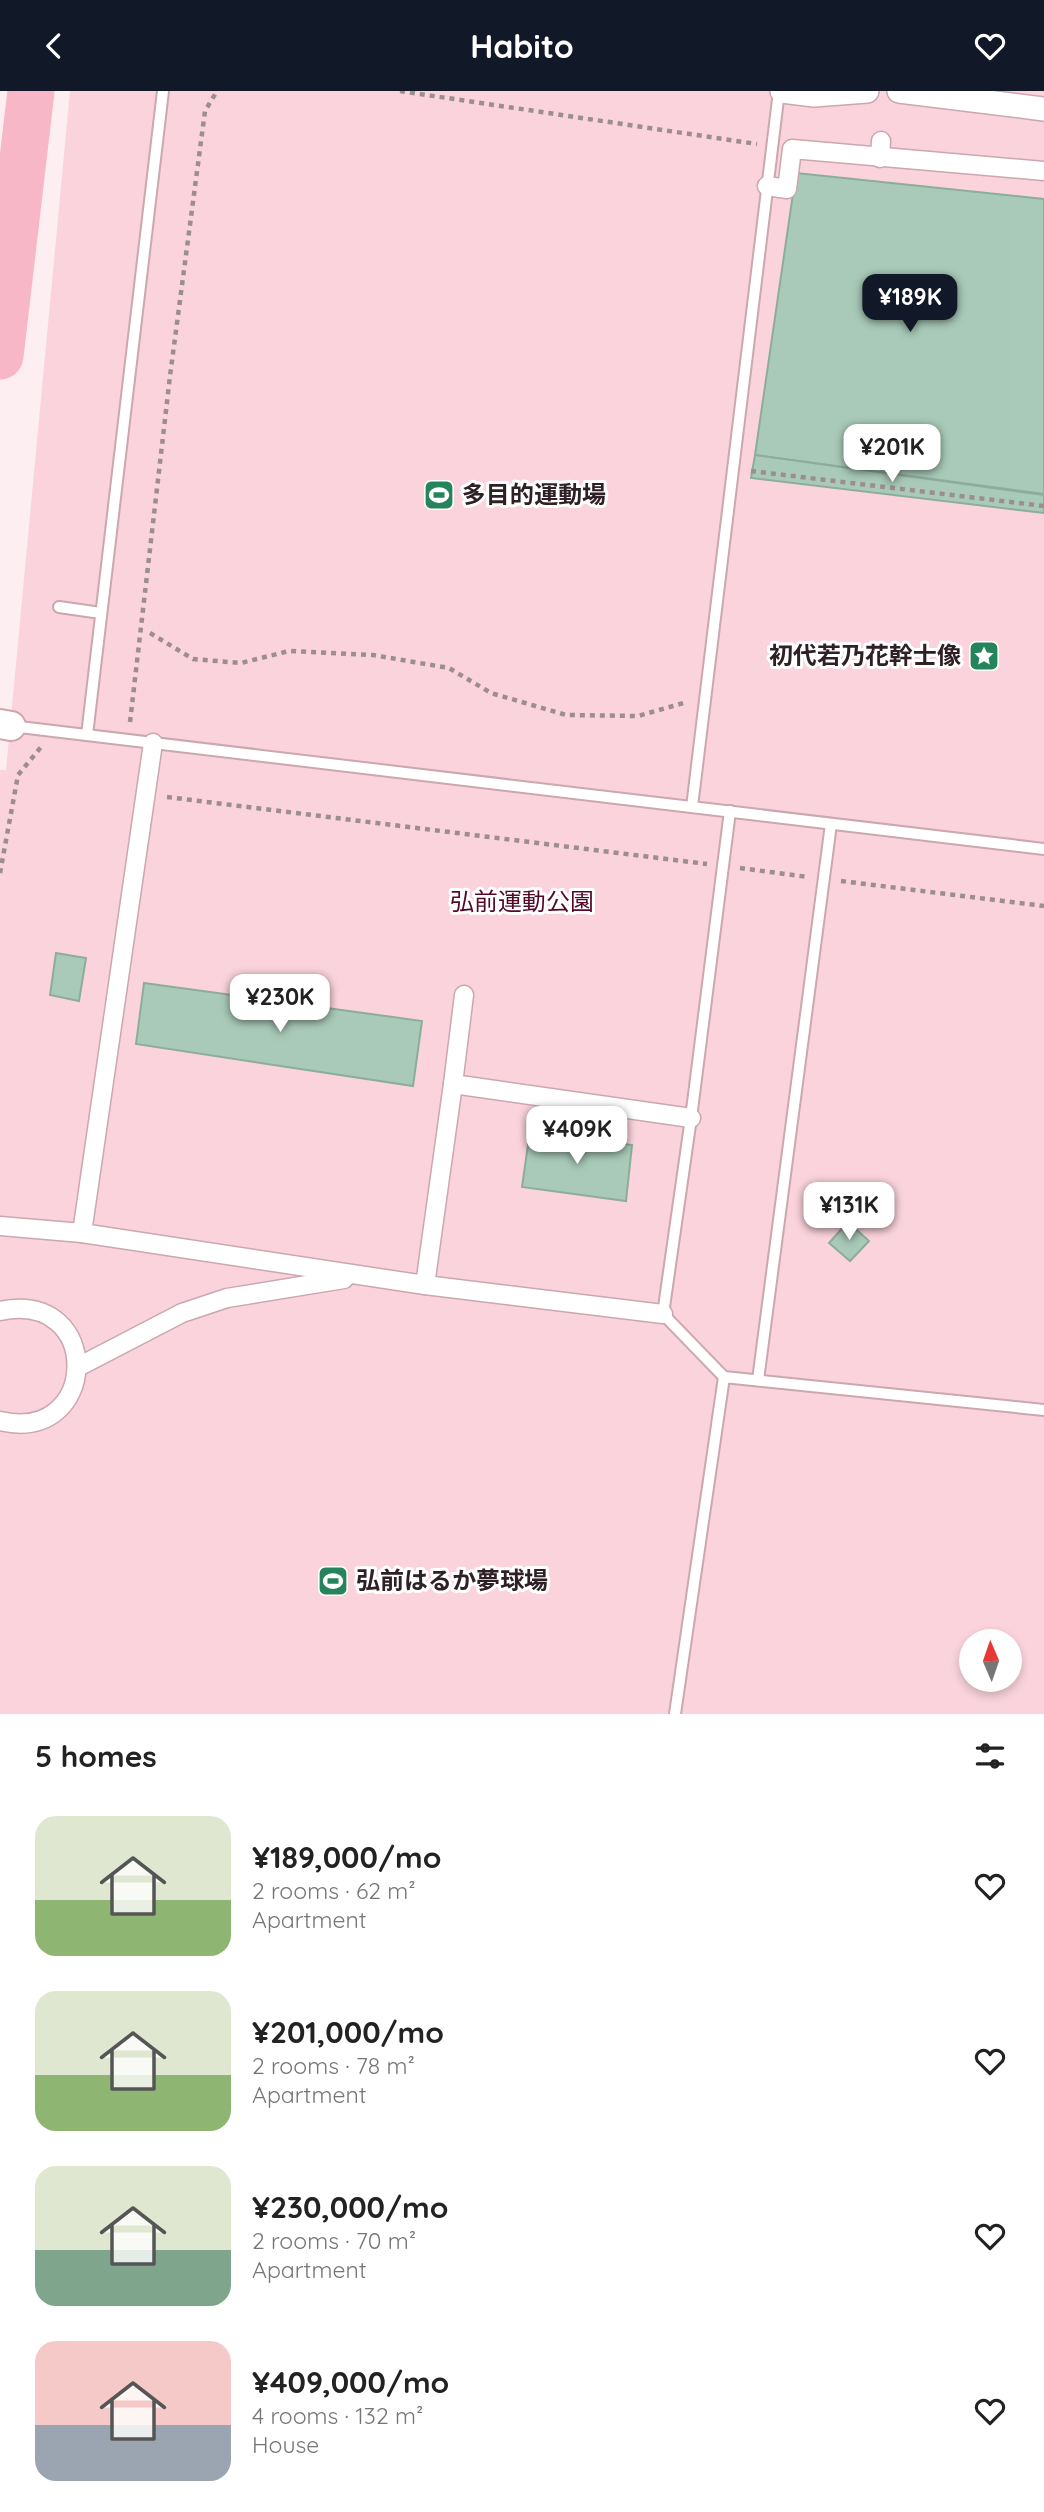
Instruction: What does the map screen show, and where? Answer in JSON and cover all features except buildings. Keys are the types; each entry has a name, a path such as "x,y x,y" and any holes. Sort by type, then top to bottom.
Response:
{"street":[{"path":"780,91 814,95 867,91"},
{"path":"899,91 1044,109"},
{"path":"767,186 787,189 792,149 881,149 1044,171"},
{"path":"82,1233 153,743"},
{"path":"425,1285 464,995"},
{"path":"453,1084 691,1118"},
{"path":"0,1226 82,1233 425,1285 663,1314"},
{"path":"78,1367 183,1313 227,1297 368,1276"},
{"path":"0,1311 17,1307 36,1310 53,1318 67,1331 76,1348 78,1367 75,1386 66,1402 51,1415 34,1423 15,1425 0,1421"}],"lane":[{"path":"87,735 163,91"},
{"path":"692,807 780,91"},
{"path":"59,607 102,613"},
{"path":"6,725 1044,849"},
{"path":"730,811 663,1314 724,1377 1044,1410"},
{"path":"758,1380 831,824"},
{"path":"675,1714 724,1377"}],"path":[{"path":"130,722 170,376 205,111 217,91"},
{"path":"400,91 772,147"},
{"path":"733,469 1044,506"},
{"path":"150,633 193,659 241,663 289,651 373,655 449,668 491,692 566,715 638,716 705,697"},
{"path":"0,873 18,775 41,747"},
{"path":"146,794 1044,906"}],"green space":[{"name":"弘前運動公園","path":"70,91 1044,91 1044,1714 0,1714 0,770 6,770"}],"waterway":[{"path":"0,356 31,91"}],"place":[{"name":"多目的運動場","path":"439,495"},
{"name":"初代若乃花幹士像","path":"984,656"},
{"name":"弘前はるか夢球場","path":"333,1581"}]}
